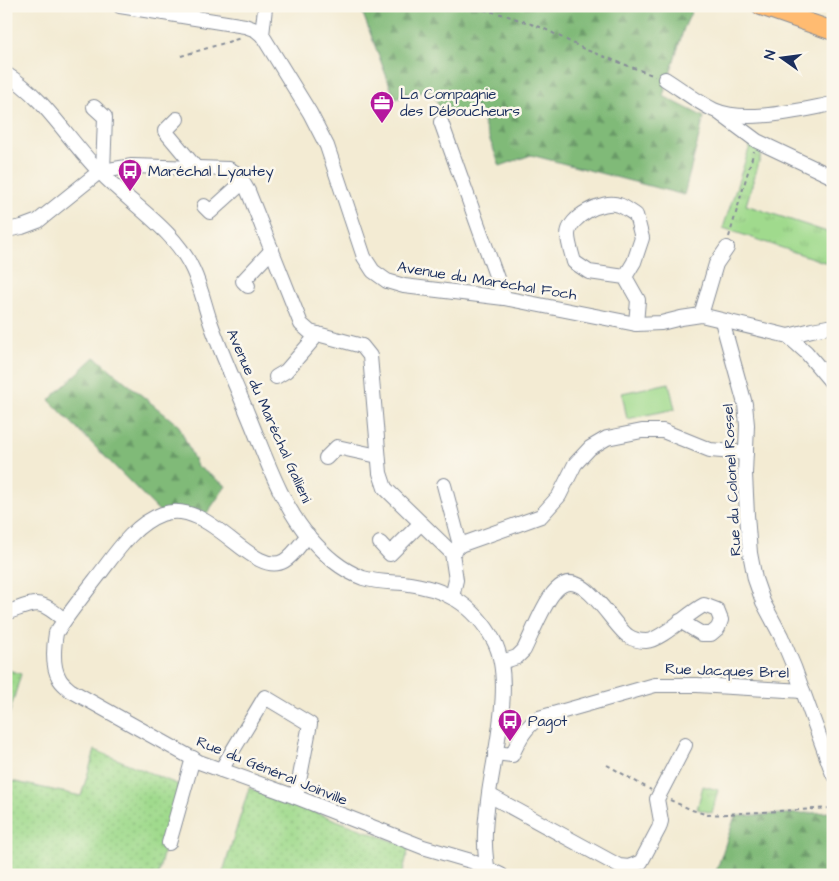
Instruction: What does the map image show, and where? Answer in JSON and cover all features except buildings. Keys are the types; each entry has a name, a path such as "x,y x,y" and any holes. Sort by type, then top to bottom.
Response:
{"main road":[{"path":"761,6 833,31"}],"street":[{"path":"120,6 245,26 259,34 265,8"},
{"name":"Avenue du Maréchal Foch","path":"259,34 310,113 326,146 364,257 373,271 387,281 404,286 504,298 636,324 661,323 701,316 788,336 806,352 833,384"},
{"name":"Avenue du Maréchal Gallieni","path":"6,74 16,80 35,98 101,172 169,236 193,270 212,327 265,455 287,504 308,535 329,558 346,571 365,579 408,584 439,591 464,603 476,614 494,642 502,662 504,685 484,844 488,871"},
{"path":"665,79 715,110 757,141 833,177"},
{"path":"715,110 746,116 776,114 833,104"},
{"path":"94,107 105,117 101,172"},
{"path":"177,119 165,131 196,168"},
{"path":"442,122 504,298"},
{"path":"6,230 38,221 101,172 132,166 228,169 238,174 302,324 310,332 362,346 370,356 378,456 380,473 385,488 421,523 456,549"},
{"path":"204,206 210,212 243,182"},
{"path":"618,204 636,216 642,238 634,262 625,277 589,272 574,262 568,236 570,225 586,211 602,205 618,204"},
{"path":"701,316 716,264 727,248"},
{"path":"248,286 243,281 272,250"},
{"path":"625,277 638,300 636,324"},
{"name":"Rue du Colonel Rossel","path":"722,321 745,404 747,515 750,553 755,579 763,602 781,636 803,691 827,742 833,774"},
{"path":"788,336 833,326"},
{"path":"276,377 286,370 318,334"},
{"path":"456,549 541,516 559,496 575,464 590,448 607,438 642,431 663,431 710,450 746,453"},
{"path":"326,458 337,447 378,456"},
{"path":"444,485 456,549 456,580 452,597"},
{"name":"Rue du Général Joinville","path":"308,535 286,560 276,564 262,562 199,517 182,512 164,513 151,519 135,531 56,632 54,642 58,678 70,690 193,758 423,847 471,861 488,871 501,875"},
{"path":"380,543 390,554 421,523"},
{"path":"502,662 517,657 524,650 550,599 557,589 565,584 581,585 622,630 637,640 656,639 680,620"},
{"path":"6,613 32,604 48,607 64,620"},
{"name":"Rue Jacques Brel","path":"495,753 512,755 526,729 539,718 607,700 648,686 697,685 803,691"},
{"path":"221,770 265,697 310,724 296,797"},
{"path":"489,795 625,868 641,862 659,828 661,821 657,799 685,745"},
{"path":"170,844 193,758"}],"path":[{"path":"468,6 505,15 543,28 584,50 665,79"},
{"path":"181,56 259,34"},
{"path":"727,248 730,230 757,141"},
{"path":"607,765 660,795 692,810 708,815 833,808"}],"green space":[{"path":"360,6 694,6 684,28 663,96 704,117 684,195 531,155 500,166 477,107 443,117 432,89 395,99"},
{"path":"750,146 762,152 746,205 833,234 833,265 723,228"},
{"path":"95,357 179,426 197,466 226,486 205,516 159,511 49,400"},
{"path":"669,383 675,409 627,419 622,393"},
{"path":"6,669 21,674 6,725"},
{"path":"95,750 179,785 158,875 6,875 6,780 81,796"},
{"path":"703,786 718,790 712,813 697,809"},
{"path":"249,788 409,847 402,875 222,875"},
{"path":"833,812 833,875 715,875 735,816"}],"place":[{"name":"La Compagnie des Déboucheurs","path":"382,124"},
{"name":"Maréchal Lyautey","path":"130,192"},
{"name":"Pagot","path":"510,742"}]}
